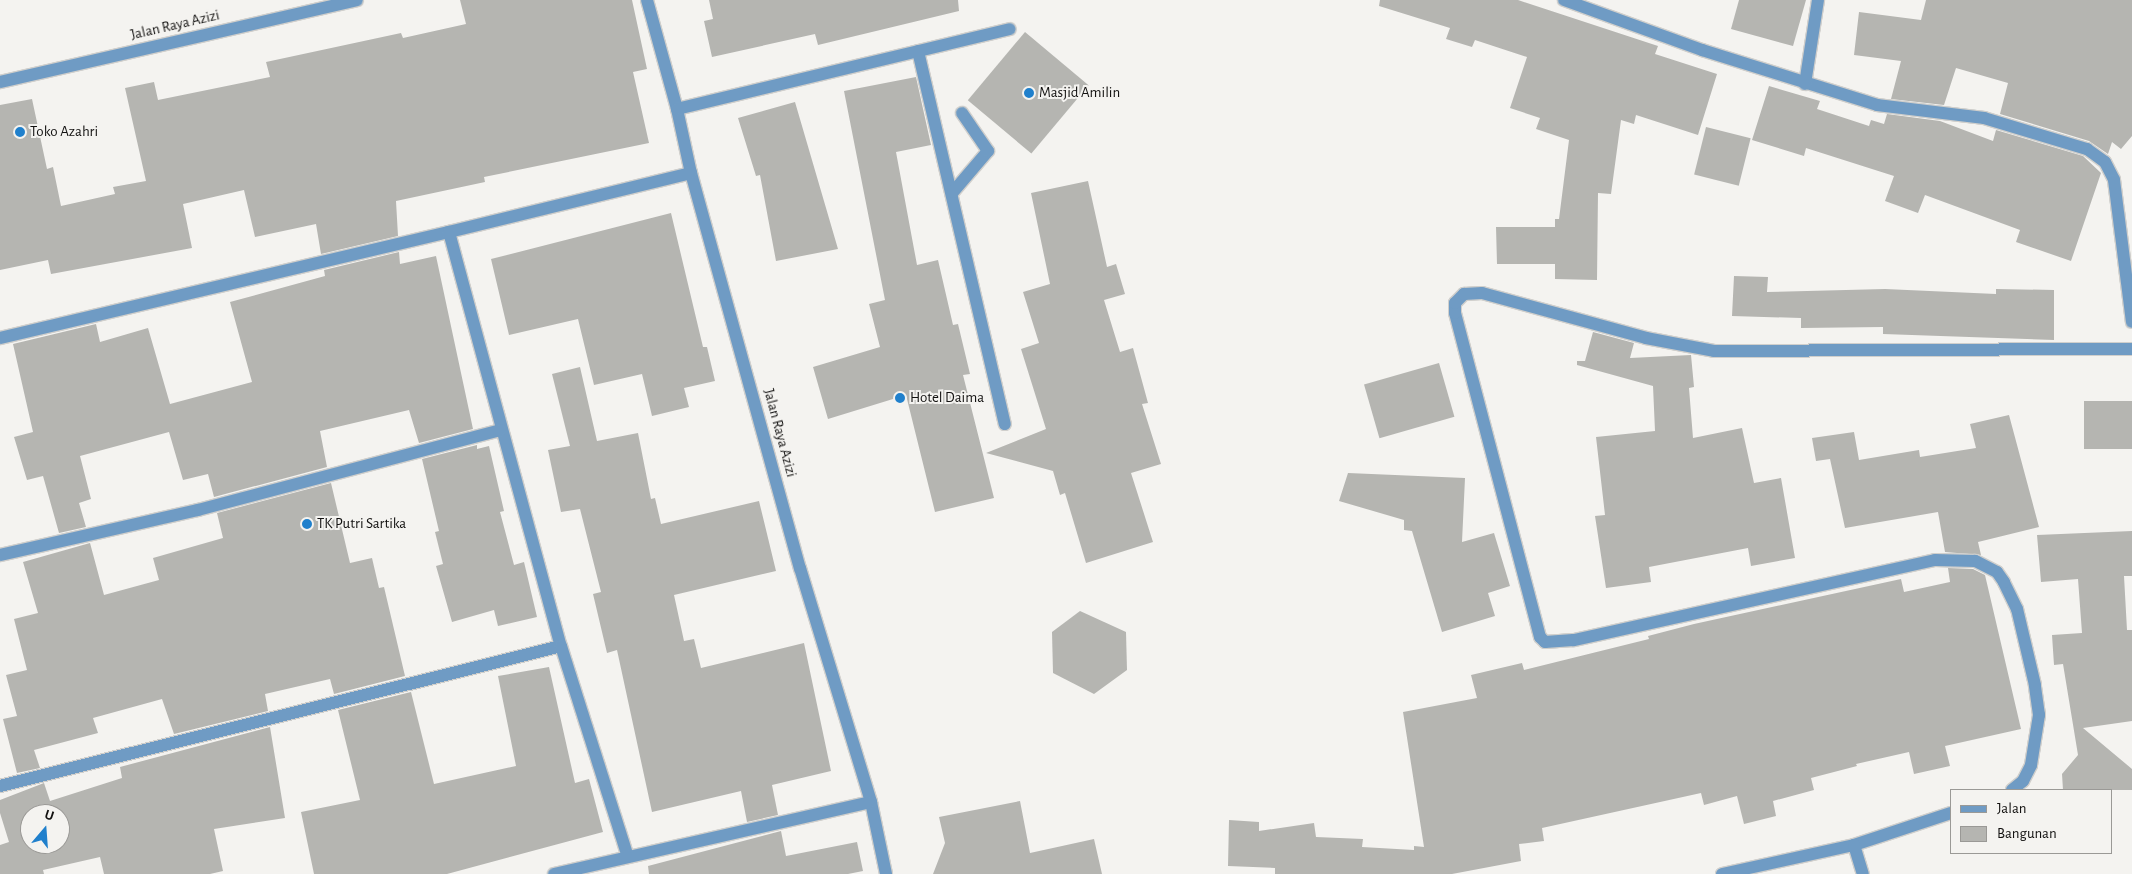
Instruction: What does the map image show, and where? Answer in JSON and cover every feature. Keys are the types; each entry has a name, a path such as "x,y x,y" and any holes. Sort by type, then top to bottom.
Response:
{"street":[{"name":"Jalan Raya Azizi","path":"0,82 357,0"},
{"name":"Jalan Raya Azizi","path":"647,0 677,109 691,173 800,568 871,802 886,874"},
{"path":"1564,0 1805,84 1877,105 1984,118 2097,155 2108,166 2114,180 2132,322"},
{"path":"1805,84 1818,0"},
{"path":"677,109 1009,29"},
{"path":"918,51 953,192 1005,424"},
{"path":"953,192 988,151 962,113"},
{"path":"0,338 691,173"},
{"path":"449,232 500,430 561,646 628,857"},
{"path":"2013,789 2023,781 2031,765 2039,715 2035,685 2017,609 2004,582 1997,572 1975,561 1935,560 1573,640 1545,642 1540,637 1455,313 1455,303 1464,294 1482,293 1646,338 1714,352 2132,349"},
{"path":"0,555 198,510 500,430"},
{"path":"0,786 561,646"},
{"path":"554,874 871,802"},
{"path":"1722,874 1854,844 1950,814"},
{"path":"1854,844 1862,874"}],"building":[{"path":"460,0 632,0 647,69 633,72 649,143 484,177 485,182 396,201 398,236 321,254 316,224 255,237 244,190 183,204 192,248 51,274 48,260 0,270 0,105 32,99 47,169 53,167 61,206 115,194 113,187 146,181 125,88 154,82 158,100 270,77 266,62 401,33 403,38 466,24"},
{"path":"709,0 958,0 959,11 818,45 815,34 712,57 704,21 713,19"},
{"path":"1380,0 1518,0 1658,46 1655,54 1717,74 1698,135 1636,115 1634,124 1621,120 1611,194 1598,193 1597,280 1555,279 1555,264 1497,264 1496,227 1555,227 1555,219 1559,219 1569,140 1536,129 1540,118 1510,108 1527,57 1475,40 1472,47 1446,39 1450,28 1379,6"},
{"path":"1739,0 1806,0 1793,46 1731,29"},
{"path":"1926,0 2132,0 2132,136 2121,149 2112,142 2108,154 2089,141 2000,114 2008,83 1956,68 1944,105 1891,99 1901,61 1854,55 1859,12 1921,20"},
{"name":"Masjid Amilin","path":"1025,32 1089,85 1031,154 968,100"},
{"path":"916,77 931,145 896,152 917,265 938,260 953,325 958,324 970,374 963,375 994,498 935,512 906,395 828,419 813,367 880,347 869,304 885,300 844,91"},
{"path":"1769,86 1820,101 1817,109 1869,126 1871,120 1884,124 1887,114 1940,121 1993,141 1996,130 2083,156 2101,173 2071,261 2016,242 2020,230 1925,195 1918,213 1885,201 1894,176 1806,148 1804,156 1752,140"},
{"path":"795,102 838,249 776,261 760,175 756,176 738,118"},
{"path":"1706,127 1751,138 1739,186 1694,175"},
{"path":"1088,181 1107,267 1116,264 1125,294 1104,300 1120,352 1133,348 1148,403 1142,404 1161,464 1131,473 1153,542 1086,563 1065,493 1060,495 1053,471 986,453 1046,429 1021,349 1039,343 1023,292 1050,284 1031,193"},
{"path":"671,213 703,347 707,347 715,381 684,388 689,407 652,416 642,374 594,385 578,319 509,335 491,259"},
{"path":"399,252 400,264 436,256 473,429 419,443 409,410 320,431 327,467 214,497 208,474 183,480 169,432 80,456 91,499 79,503 86,527 59,533 43,476 27,480 14,437 33,432 13,344 96,324 100,342 148,328 170,404 252,382 230,302 325,276 324,270"},
{"path":"1734,276 1768,277 1767,292 1885,289 1996,294 1996,289 2054,290 2054,340 1883,334 1883,327 1801,328 1801,318 1732,316"},
{"path":"1593,332 1634,343 1630,358 1691,355 1694,387 1689,388 1693,438 1742,428 1754,483 1781,478 1795,558 1751,566 1748,548 1649,567 1651,582 1606,588 1595,516 1605,515 1596,437 1655,431 1653,386 1577,365 1577,361 1585,361"},
{"path":"1439,363 1454,417 1379,438 1364,384"},
{"path":"580,367 597,441 638,433 651,499 655,498 661,524 759,501 776,571 674,595 684,641 694,639 701,668 804,643 831,771 772,785 778,815 747,822 741,791 652,812 617,650 607,653 593,594 601,592 580,509 561,512 548,450 570,446 552,374"},
{"path":"2084,401 2132,401 2132,449 2084,449"},
{"path":"2009,415 2039,527 1978,542 1981,555 1945,552 1938,512 1845,528 1830,459 1816,461 1812,438 1854,432 1859,460 1919,450 1920,457 1976,448 1970,424"},
{"path":"477,445 477,449 489,446 504,511 500,512 514,565 524,562 537,617 498,626 494,610 452,622 436,566 443,564 435,532 439,531 422,459"},
{"path":"1348,473 1465,478 1462,542 1494,533 1510,586 1488,593 1495,616 1442,632 1412,531 1404,530 1404,520 1339,501"},
{"path":"331,483 350,563 372,558 379,588 384,587 405,676 334,694 330,679 265,694 268,711 174,734 162,699 93,718 98,733 34,750 40,768 17,773 3,719 17,716 6,675 27,670 14,619 38,613 23,562 90,543 104,595 159,580 153,558 223,538 217,513"},
{"path":"2132,531 2132,576 2124,576 2127,630 2132,630 2132,721 2083,728 2132,769 2132,790 2063,789 2062,774 2078,755 2063,664 2054,665 2052,635 2082,633 2078,579 2041,582 2037,535"},
{"path":"1948,568 1973,569 1985,575 2021,729 1945,746 1950,766 1914,774 1909,752 1856,764 1857,766 1811,778 1814,790 1773,801 1776,816 1744,824 1737,796 1704,805 1701,793 1542,828 1544,841 1519,844 1521,861 1452,874 1275,874 1275,868 1228,866 1229,820 1259,822 1259,831 1314,823 1316,837 1363,839 1362,847 1414,850 1414,846 1424,847 1403,712 1477,698 1471,675 1522,663 1524,670 1649,639 1648,636 1694,624 1901,579 1904,592 1950,582"},
{"path":"1080,611 1126,632 1127,670 1094,694 1053,673 1052,632"},
{"path":"549,667 575,783 589,779 603,832 447,874 314,874 301,812 360,800 338,710 411,692 434,784 516,766 498,676"},
{"path":"270,727 285,818 214,829 223,871 210,874 104,874 100,857 43,870 44,874 0,874 0,845 9,842 0,813 0,800 44,783 50,801 122,778 120,767"},
{"path":"1020,801 1030,853 1094,839 1102,874 933,874 945,843 939,817"},
{"path":"781,831 786,856 857,842 863,871 848,874 649,874 648,866"}],"place":[{"name":"Masjid Amilin","path":"1029,93"},
{"name":"Toko Azahri","path":"20,132"},
{"name":"Hotel Daima","path":"900,398"},
{"name":"TK Putri Sartika","path":"307,524"}]}
